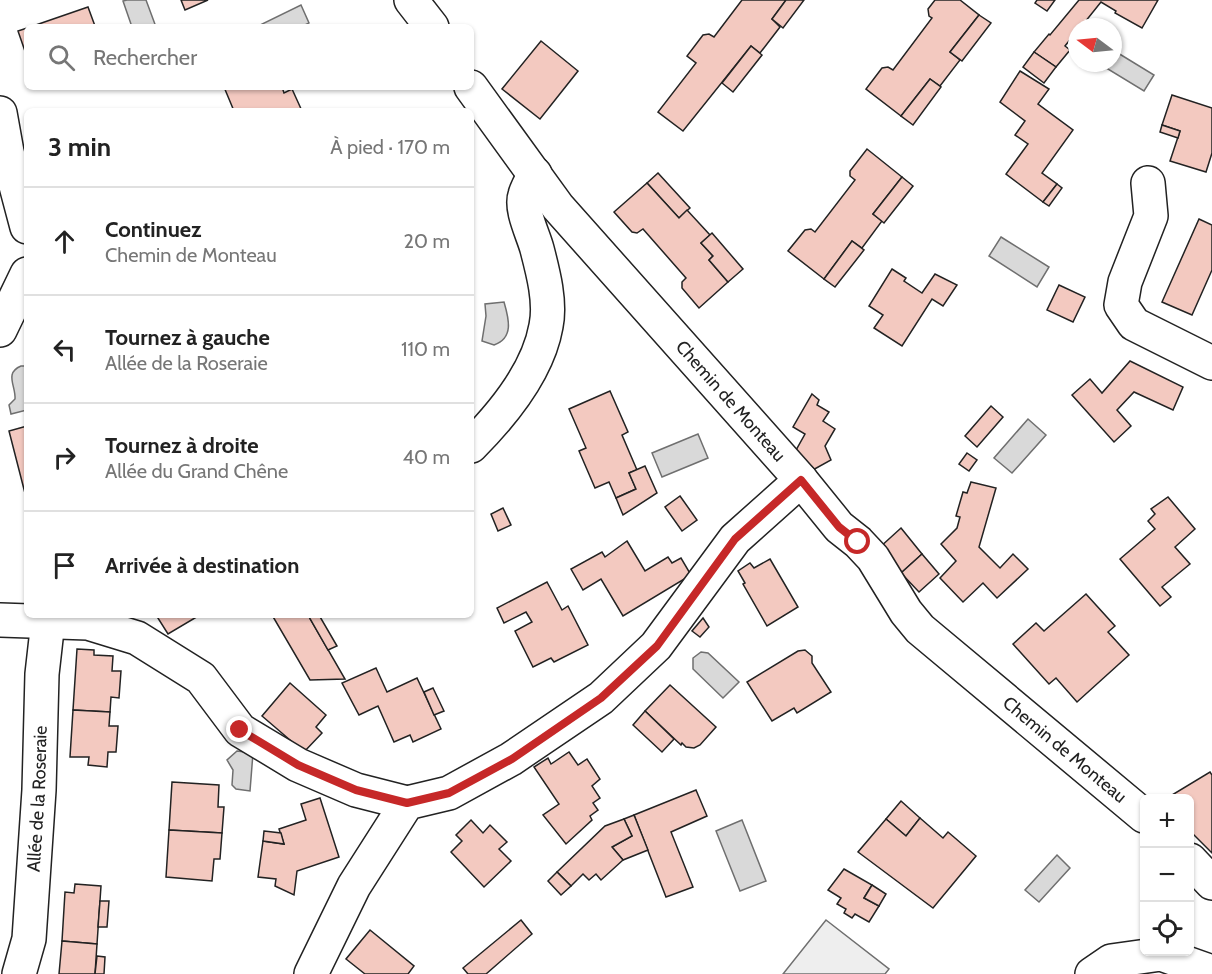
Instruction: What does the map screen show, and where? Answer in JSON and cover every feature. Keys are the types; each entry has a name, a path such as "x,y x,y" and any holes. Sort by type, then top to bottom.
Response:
{"street":[{"name":"Chemin de Monteau","path":"473,90 565,215 801,480 839,527 873,558 906,612 920,629 1140,813"},
{"path":"0,113 7,152 24,216"},
{"path":"474,443 496,420 518,390 539,352 547,325 546,296 524,198 535,174"},
{"path":"1148,183 1151,216 1125,282 1121,305 1134,324 1212,363"},
{"path":"0,330 24,280"},
{"path":"0,620 88,623 137,638 201,678 240,730 288,759 356,790 407,803 449,793 501,765 601,698 657,646 735,539 801,480"},
{"name":"Allée de la Roseraie","path":"19,974 29,939 39,790 42,674 48,621"},
{"path":"311,974 354,886 407,803"},
{"path":"1194,864 1212,883"},
{"path":"1092,974 1111,961 1161,954 1212,972"}],"shaded area":[{"path":"146,0 155,24 131,24 123,1"},
{"path":"301,5 309,23 307,24 262,24"},
{"path":"1122,55 1154,75 1144,91 1113,72 1122,72"},
{"path":"1001,237 1049,267 1037,287 989,256"},
{"path":"504,302 508,321 505,338 494,345 482,341 486,316 485,304"},
{"path":"24,366 24,411 11,414 9,405 15,399 12,376 16,369"},
{"path":"1028,419 1046,435 1012,473 994,458"},
{"path":"698,434 708,458 662,477 652,453"},
{"path":"701,652 708,653 739,682 723,698 693,669 693,658"},
{"path":"237,751 253,753 250,791 236,789 232,785 233,770 227,760"},
{"path":"742,820 766,881 740,891 716,831"},
{"path":"1057,855 1070,868 1039,902 1025,890"},
{"path":"826,920 889,969 885,974 783,974"}],"building":[{"path":"181,0 208,0 185,10"},
{"path":"742,0 786,0 772,19 780,27 760,53 751,46 683,131 658,112 696,63 687,56 703,35 709,34 714,37"},
{"path":"786,0 804,0 783,28 772,19"},
{"path":"935,0 960,0 979,15 950,52 960,60 940,86 930,79 901,116 866,89 882,68 888,67 893,70 932,18 929,16 928,9"},
{"path":"1037,0 1055,0 1047,11 1035,3"},
{"path":"1079,0 1158,0 1142,28 1101,2 1088,18 1068,18 1068,42 1065,46 1068,52 1056,67 1034,52"},
{"path":"88,7 94,24 39,24"},
{"path":"979,15 991,23 962,61 950,52"},
{"path":"24,29 24,48 18,31"},
{"path":"541,41 578,71 540,119 502,89"},
{"path":"751,46 762,55 733,92 722,83"},
{"path":"1034,52 1056,67 1044,83 1023,67"},
{"path":"1020,71 1049,89 1038,104 1073,130 1042,173 1057,184 1043,202 1006,174 1028,144 1015,135 1025,121 1000,102"},
{"path":"930,79 941,87 913,125 901,116"},
{"path":"225,90 283,90 284,93 292,90 301,108 233,108"},
{"path":"1172,95 1212,108 1212,153 1206,172 1170,161 1180,131 1162,125"},
{"path":"1162,125 1180,131 1178,138 1160,132"},
{"path":"867,149 902,177 873,214 882,221 862,248 852,241 824,279 788,251 805,230 811,229 815,232 855,180 850,176 850,171"},
{"path":"658,173 690,208 679,218 647,183"},
{"path":"902,177 913,186 884,223 873,214"},
{"path":"647,183 679,218 687,210 710,235 701,243 713,256 709,260 728,282 699,308 682,288 682,282 686,278 643,229 637,233 632,232 614,212"},
{"path":"1057,184 1062,188 1049,206 1043,202"},
{"path":"1199,219 1212,225 1212,270 1192,315 1162,302"},
{"path":"712,233 743,269 728,282 709,260 713,256 701,243"},
{"path":"852,241 864,250 835,287 824,279"},
{"path":"892,269 906,278 904,281 922,293 935,274 957,285 943,306 932,299 902,346 874,328 883,315 869,306"},
{"path":"1059,285 1085,297 1073,322 1047,310"},
{"path":"1130,361 1183,387 1173,410 1134,392 1117,410 1131,426 1114,442 1072,395 1090,379 1102,393"},
{"path":"610,391 628,432 622,435 637,470 629,473 636,489 616,498 609,482 595,488 579,451 586,448 569,409"},
{"path":"812,394 819,400 817,405 829,412 823,421 835,429 825,446 831,460 811,471 795,452 805,434 793,427"},
{"path":"991,406 1003,417 977,447 965,436"},
{"path":"24,427 24,489 9,431"},
{"path":"967,453 977,460 969,471 959,464"},
{"path":"645,466 657,493 623,515 616,498 636,489 629,473"},
{"path":"971,482 996,488 979,547 1000,568 1013,554 1028,569 997,598 983,583 963,602 940,578 956,561 941,544 957,528 960,517 956,516 963,492 967,493"},
{"path":"680,496 697,520 682,531 665,507"},
{"path":"1168,497 1195,529 1175,547 1190,564 1162,587 1171,597 1160,606 1120,559 1155,529 1148,521 1155,514 1151,509"},
{"path":"503,508 511,525 498,531 491,514"},
{"path":"901,528 922,554 901,573 879,548"},
{"path":"627,541 645,571 668,557 672,563 681,558 691,575 623,616 601,579 583,590 571,569 602,552 605,557"},
{"path":"922,554 939,574 919,592 901,573"},
{"path":"770,559 798,607 767,626 738,571 750,563 754,568"},
{"path":"547,582 562,610 568,606 588,645 554,662 551,658 533,667 515,631 532,622 526,612 504,623 497,608"},
{"path":"1086,594 1115,626 1108,632 1129,655 1077,702 1056,678 1049,684 1013,644 1036,623 1044,631"},
{"path":"158,618 195,618 168,634"},
{"path":"274,618 310,618 345,679 310,680"},
{"path":"310,618 321,618 337,646 328,650"},
{"path":"703,618 709,627 700,637 692,631"},
{"path":"77,649 94,650 94,655 113,656 112,671 121,671 119,698 111,697 110,712 73,710"},
{"path":"805,650 812,656 812,663 831,692 797,713 794,708 772,721 747,682 798,651"},
{"path":"376,668 387,692 417,678 441,729 413,742 410,735 394,742 378,706 359,715 342,683"},
{"path":"290,683 326,715 316,727 322,733 304,752 262,716"},
{"path":"670,685 716,727 700,745 694,748 686,747 682,743 681,745 645,711"},
{"path":"433,688 444,711 434,715 424,692"},
{"path":"73,710 110,712 109,726 118,726 116,752 108,752 107,767 88,765 89,757 70,757"},
{"path":"645,711 674,739 662,752 633,725"},
{"path":"569,752 578,765 587,759 600,779 592,786 600,798 593,803 598,810 590,816 592,820 566,844 543,815 559,804 534,767 548,758 551,764"},
{"path":"1210,772 1212,775 1212,853 1194,835 1194,794 1174,794"},
{"path":"172,782 219,785 218,807 224,807 222,833 169,830"},
{"path":"696,790 707,816 671,832 693,887 666,897 634,815"},
{"path":"320,798 339,857 297,871 294,895 275,886 276,879 258,877 263,841 284,844 279,829 306,820 301,804"},
{"path":"901,801 920,818 906,836 886,819"},
{"path":"634,815 648,850 623,860 612,847 632,836 624,819"},
{"path":"920,818 943,838 948,832 976,856 933,908 858,852 886,819 906,836"},
{"path":"624,819 632,836 612,847 623,860 601,880 596,874 589,880 583,874 571,886 557,872 605,826"},
{"path":"471,820 483,833 490,825 507,842 499,849 511,861 484,887 451,852 462,841 456,835"},
{"path":"169,830 222,833 220,859 214,859 212,881 166,877"},
{"path":"264,831 281,833 284,844 263,841"},
{"path":"844,869 872,885 864,898 879,906 869,922 855,914 852,918 844,913 846,909 837,904 841,898 828,890"},
{"path":"557,872 571,886 561,895 548,881"},
{"path":"75,884 101,886 97,944 62,941 65,892 74,893"},
{"path":"872,885 886,894 879,906 864,898"},
{"path":"100,901 109,901 107,927 98,927"},
{"path":"521,920 532,934 486,974 468,974 463,968"},
{"path":"370,930 414,966 408,974 365,974 346,959"},
{"path":"62,941 97,944 95,974 59,974"},
{"path":"97,956 105,957 104,974 95,974"}],"route":[{"path":"240,730 298,765 356,790 407,803 449,793 512,759 601,698 657,646 735,539 801,480 839,527 858,542"}]}
